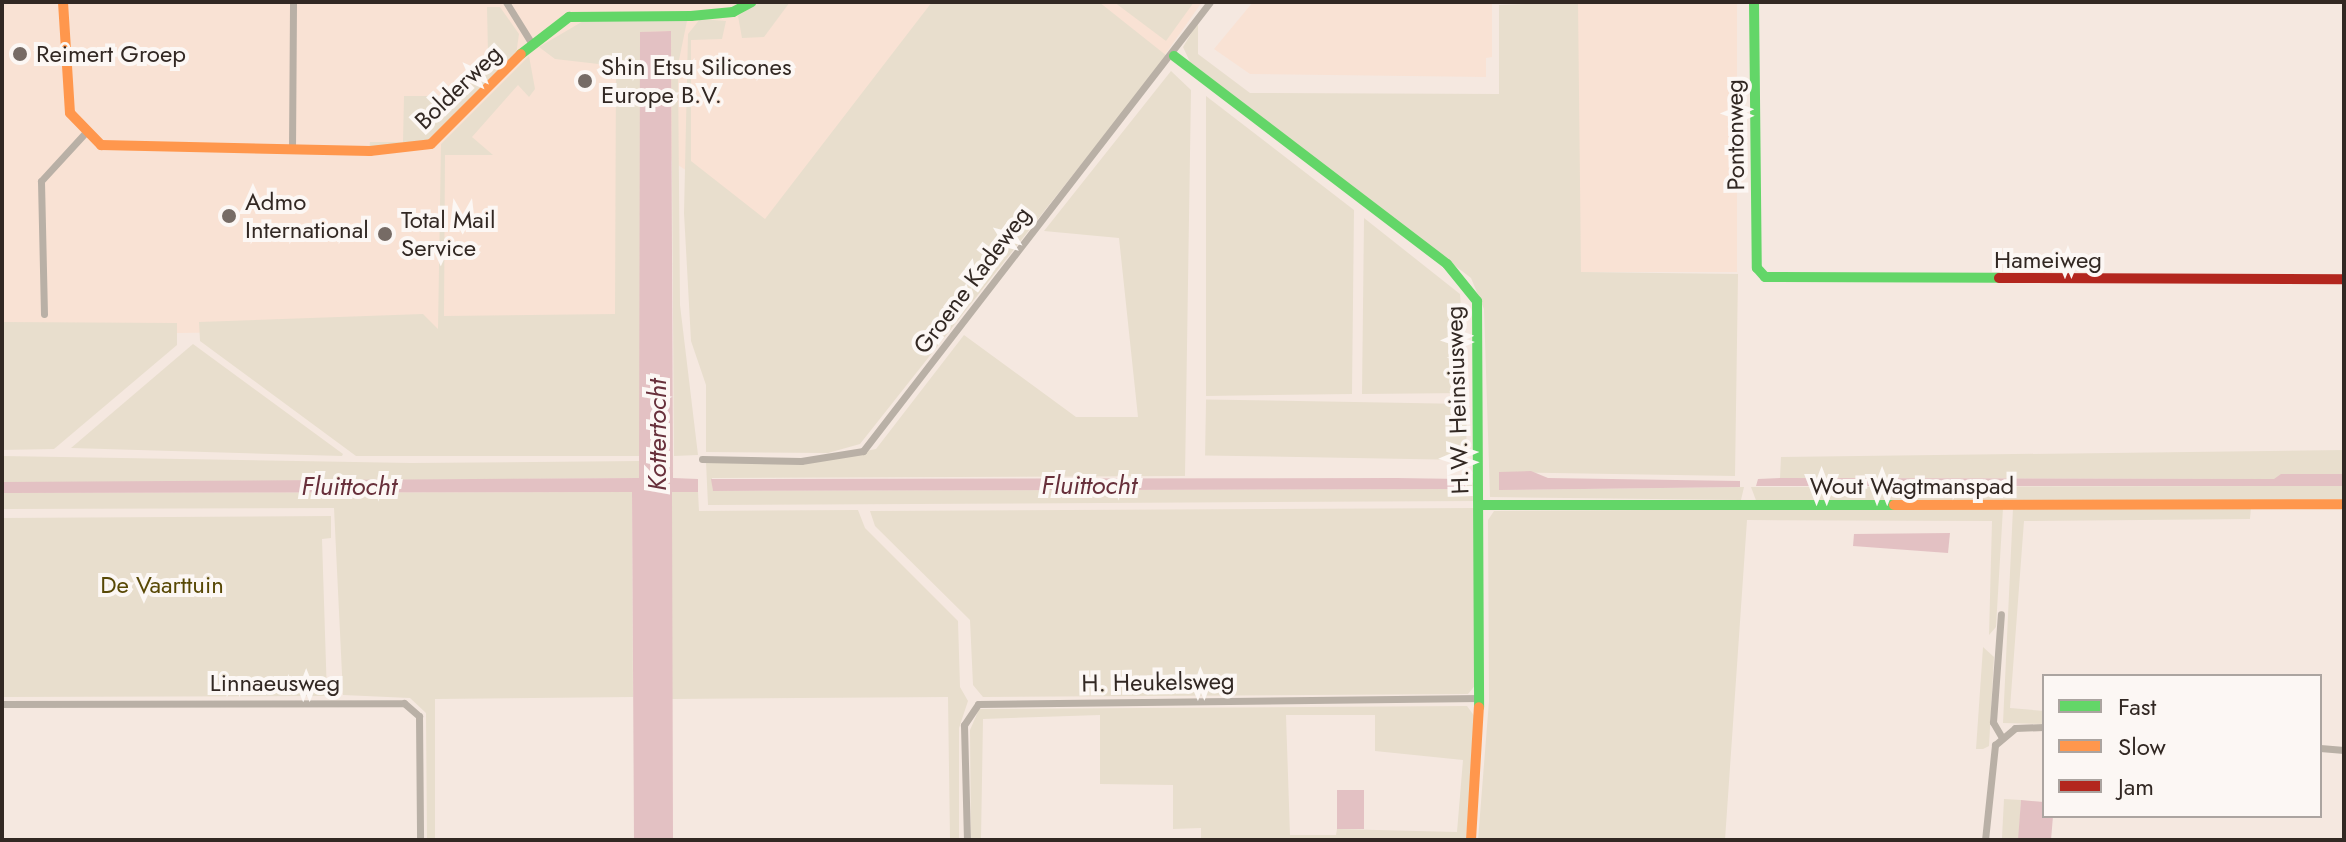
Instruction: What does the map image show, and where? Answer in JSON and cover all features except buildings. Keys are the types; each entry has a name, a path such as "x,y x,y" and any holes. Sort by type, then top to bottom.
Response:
{"street":[{"path":"44,314 41,181 84,134 70,113 63,78 63,2"},
{"path":"292,149 293,2"},
{"path":"506,2 532,44"},
{"name":"Bolderweg","path":"84,134 121,150 422,149 448,132 532,44 569,17 691,16 733,12 752,2"},
{"name":"Groene Kadeweg","path":"702,459 801,461 863,451 1174,56 1210,2"},
{"name":"Pontonweg","path":"1754,2 1757,268"},
{"name":"H.W. Heinsiusweg","path":"1174,56 1472,289 1481,505 1480,698 1471,840"},
{"name":"Hameiweg","path":"1757,268 1776,281 2344,279"},
{"name":"Wout Wagtmanspad","path":"1481,505 2344,504"},
{"path":"2001,614 1993,722 2001,736"},
{"name":"H. Heukelsweg","path":"967,840 964,725 978,704 1480,698"},
{"name":"Linnaeusweg","path":"2,704 404,703 419,716 420,840"},
{"path":"1985,840 1992,754 2001,736 2025,725 2042,727"},
{"path":"2322,748 2344,750"}],"shaded area":[{"path":"2,2 954,2 779,235 658,151 657,325 2,336"},
{"path":"1090,2 1202,2 1162,59"},
{"path":"1253,2 1492,2 1492,57 1486,58 1486,77 1250,74 1214,49"},
{"path":"1578,2 1737,2 1737,272 1578,272"}],"green space":[{"path":"759,2 790,2 764,37 742,38 738,16"},
{"path":"932,2 1099,2 1167,56 860,444 828,453 706,452 706,385 691,341 684,213 688,34 700,19 726,21 722,39 691,40 691,161 765,219"},
{"path":"1114,2 1194,2 1166,41"},
{"path":"1578,2 1581,272 1738,274 1735,476 1500,472 1499,490 1744,487 1741,500 1490,497 1484,309 1471,278 1190,62 1183,47 1198,22 1198,54 1250,93 1499,94 1499,5"},
{"path":"487,7 500,7 519,34 516,55 425,143 369,149 370,142 403,142 404,96 451,96 488,54"},
{"path":"585,20 687,21 678,65 680,305 698,455 674,456 671,31 640,32 641,456 356,456 200,341 199,322 423,314 438,329 441,144 529,56 535,89 529,97 518,85 472,137 493,155 445,155 444,316 615,314 616,66 555,59 539,47"},
{"path":"1171,71 1191,90 1185,476 712,478 713,491 1467,489 1467,483 1478,482 1478,501 708,505 706,462 802,463 876,449 964,335 1076,417 1138,417 1119,238 1044,231"},
{"path":"1206,96 1354,210 1352,394 1206,396"},
{"path":"1364,218 1460,294 1467,393 1362,394"},
{"path":"2,322 177,323 177,345 54,449 2,450"},
{"path":"193,344 343,454 342,456 71,448"},
{"path":"1206,399 1467,404 1466,460 1205,455"},
{"path":"2344,450 2344,474 2274,479 1780,478 1781,457"},
{"path":"2,456 411,463 640,461 640,478 2,482"},
{"path":"2344,486 2344,499 1757,503 1751,487"},
{"path":"632,492 633,697 435,699 435,840 427,840 426,713 410,698 343,695 334,508 2,509 2,493"},
{"path":"672,492 698,492 699,511 858,510 865,528 958,621 960,687 968,701 959,728 959,840 950,840 948,697 672,699"},
{"path":"2251,507 2250,519 2024,521 2010,708 2042,711 2042,724 2003,723 2013,508"},
{"path":"1476,508 1477,683 1468,694 983,697 973,685 970,620 875,526 870,511"},
{"path":"2003,508 1996,627 1989,635 1992,521 1747,520 1725,840 1478,840 1489,701 1488,520 1494,511"},
{"name":"De Vaarttuin","path":"331,516 331,538 322,539 327,696 2,697 2,518"},
{"path":"1983,647 1994,657 1989,746 1976,749"},
{"path":"1467,706 1475,717 1466,840 1201,840 1201,828 1173,829 1173,785 1100,784 1100,715 983,719 981,840 971,840 970,730 979,709","holes":["1286,715 1375,715 1375,751 1463,760 1457,832 1337,829 1336,835 1290,835"]},
{"path":"2004,799 2021,800 2019,840 2002,840"}],"water":[{"path":"671,31 673,478 698,479 698,492 672,492 673,840 634,840 632,492 2,493 2,482 639,478 640,32"},
{"path":"1531,471 1548,478 1740,481 1740,487 1499,490 1499,472"},
{"path":"2281,474 2344,474 2344,486 1756,486 1758,479 1780,478 2274,479"},
{"name":"Fluittocht","path":"711,479 1461,479 1467,489 713,491"},
{"path":"1950,533 1948,553 1853,546 1854,534"},
{"path":"1337,790 1364,790 1364,829 1337,829"},
{"path":"2021,800 2042,802 2042,818 2053,818 2051,840 2018,840"}],"traffic: fast":[{"path":"521,54 569,17 691,16 733,12 752,2"},
{"path":"1754,2 1757,268 1765,277 1999,278"},
{"path":"1174,56 1447,264 1477,301 1479,707"},
{"path":"1481,505 1894,505"}],"traffic: slow":[{"path":"63,2 70,113 101,145 370,151 431,144 521,54"},
{"path":"1894,505 2344,504"},
{"path":"1471,840 1479,707"}],"traffic: jam":[{"path":"1999,278 2344,279"}],"place":[{"name":"Reimert Groep","path":"20,54"},
{"name":"Shin Etsu Silicones Europe B.V.","path":"585,81"},
{"name":"Admo International","path":"229,216"},
{"name":"Total Mail Service","path":"385,234"}],"water label":[{"name":"Kottertocht","path":"658,435"}]}
